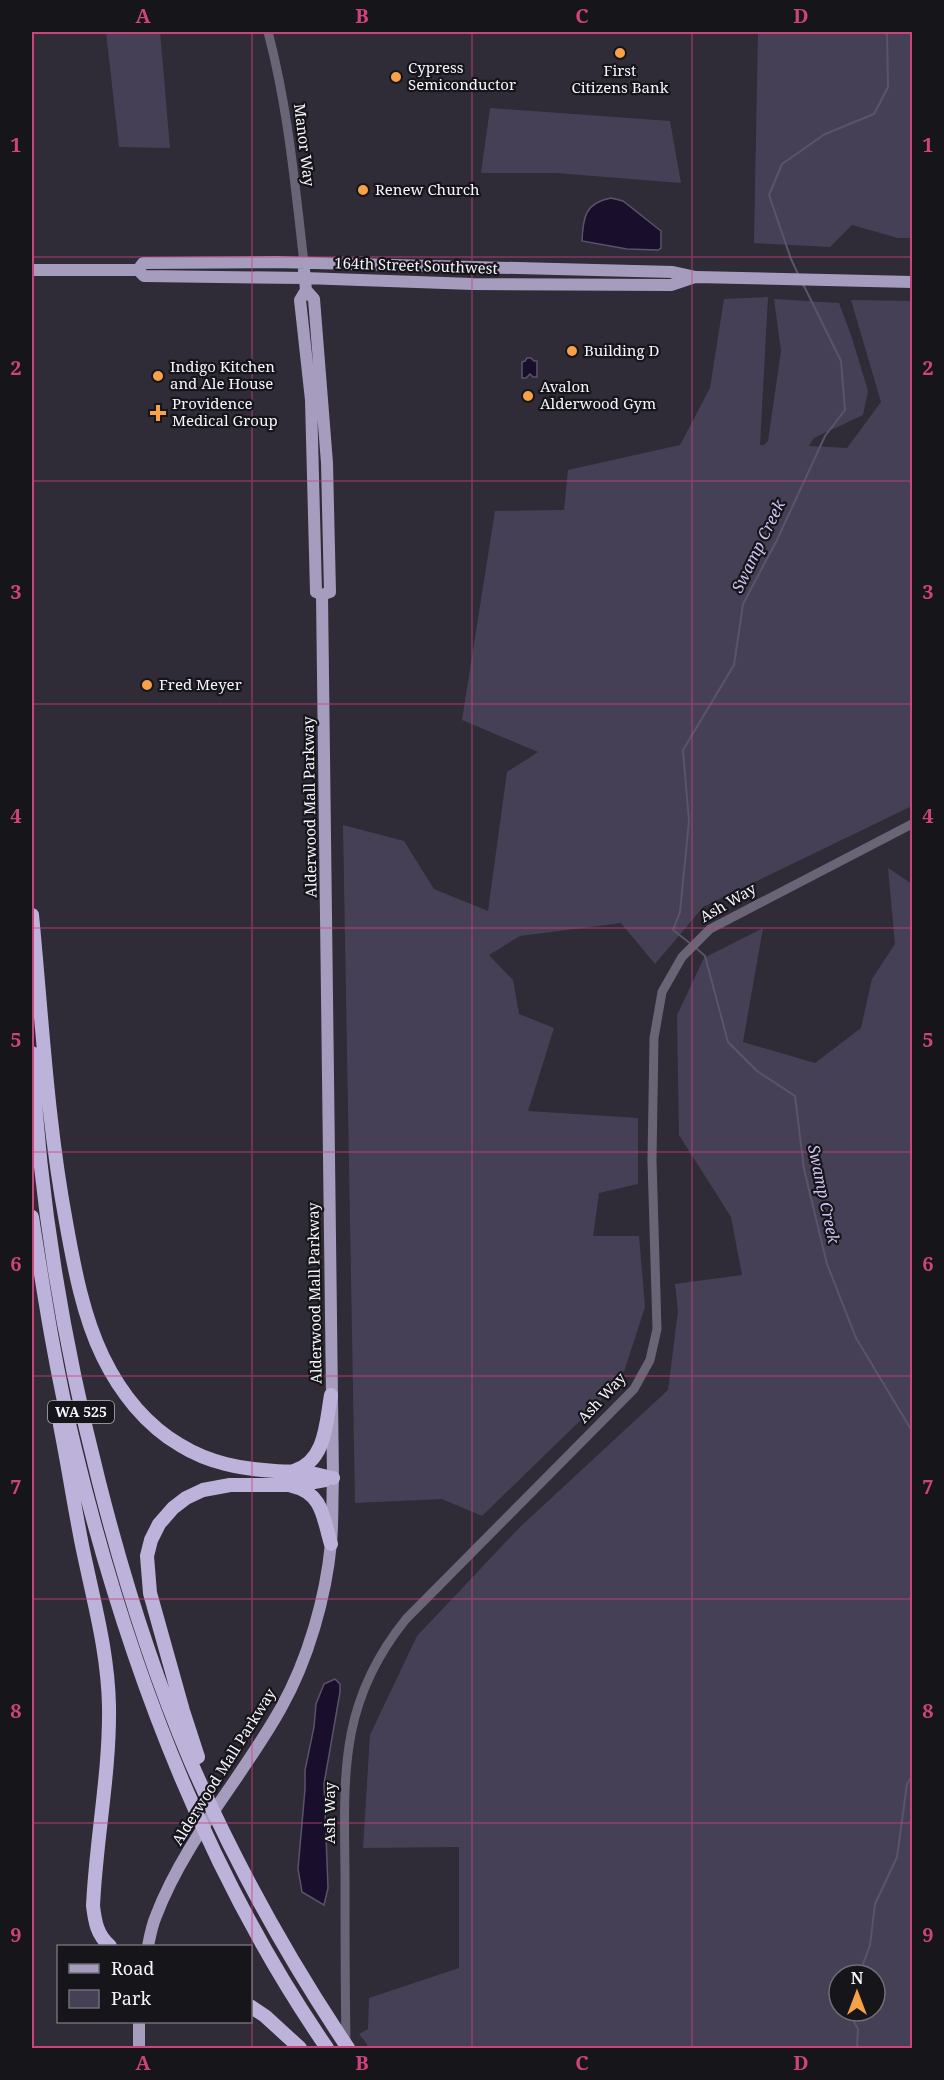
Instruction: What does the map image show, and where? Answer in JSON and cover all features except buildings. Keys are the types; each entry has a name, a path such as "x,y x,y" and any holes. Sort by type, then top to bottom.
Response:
{"highway":[{"path":"32,915 54,1159 72,1253 87,1313 102,1356 117,1383 137,1409 157,1429 179,1445 206,1459 290,1478 308,1491 318,1502 331,1544"},
{"name":"WA 525","path":"32,1053 42,1184 51,1258 68,1353 101,1491 129,1590 158,1678 193,1756"},
{"name":"WA 525","path":"32,1217 42,1285 66,1409 90,1507 125,1627 150,1701 183,1783 225,1875 266,1952 325,2045"},
{"path":"42,1285 36,1299 82,1544 103,1635 107,1673 108,1738 93,1906 95,1924 103,1940 109,1945"},
{"path":"290,1478 309,1465 317,1455 332,1395"},
{"path":"333,1478 302,1472 290,1478 203,1490 186,1498 173,1508 159,1524 151,1540 147,1556 150,1593 183,1711 193,1756 206,1795 278,1935 347,2049"},
{"path":"252,2007 265,2016 300,2049"}],"main road":[{"name":"164th Street Southwest","path":"138,270 143,263 303,263 673,272 696,277 912,282"},
{"name":"Alderwood Mall Parkway","path":"149,1945 156,1916 175,1875 281,1708 296,1679 321,1600 331,1544 333,1478 322,595 330,592 327,463 314,299 305,284 303,263"},
{"name":"164th Street Southwest","path":"32,270 138,270 144,276 305,284 671,285 696,277"},
{"path":"139,2023 140,2049"}],"street":[{"name":"Manor Way","path":"268,32 286,111 303,263"},
{"name":"Ash Way","path":"347,2049 344,1782 348,1743 356,1709 371,1670 406,1619 634,1389 650,1360 657,1329 652,1160 654,1038 662,992 682,957 710,928 912,824"}],"green space":[{"path":"106,32 160,32 170,148 119,147"},
{"path":"758,32 912,32 912,238 898,238 852,225 830,247 754,243"},
{"path":"490,108 670,121 681,183 556,173 481,173"},
{"path":"768,297 760,445 768,441 781,351 774,299 839,303 868,391 863,415 814,438 809,446 847,448 881,402 851,300 912,301 912,806 703,907 655,964 621,923 520,936 489,955 513,980 519,1014 554,1028 528,1111 638,1118 638,1184 599,1193 593,1236 639,1236 645,1307 621,1381 482,1516 442,1499 355,1503 343,825 404,841 434,889 488,911 507,772 538,752 462,720 495,511 564,510 568,470 680,445 710,388 724,299"},
{"name":"Swamp Creek","path":"888,868 912,884 912,2048 367,2048 367,2044 359,2034 368,2029 369,1998 459,1968 459,1847 363,1848 370,1735 417,1636 519,1528 668,1390 678,1311 675,1284 742,1275 731,1217 679,1135 677,1015 704,958 763,928 743,1042 815,1063 861,1028 872,979 895,944"}],"shaded area":[{"path":"611,198 623,201 661,231 661,248 658,250 627,249 582,241 587,212 596,203"},
{"path":"527,358 537,361 537,377 530,374 522,378 522,362"},
{"path":"335,1679 340,1684 340,1692 324,1784 328,1888 324,1905 302,1892 298,1869 305,1770 314,1727 316,1704 324,1684"}],"waterway":[{"name":"Swamp Creek","path":"798,274 769,195 782,164 825,134 874,114 888,87 887,32"},
{"name":"Swamp Creek","path":"691,944 673,930 680,912 689,821 683,750 734,665 743,604 777,540 825,436 845,410 841,361 803,284"},
{"name":"Swamp Creek","path":"696,948 705,956 728,1042 757,1071 795,1096 804,1169 827,1264 856,1338 912,1431"},
{"name":"Swamp Creek","path":"863,1963 870,1945 875,1904 897,1857 907,1784 912,1776"},
{"name":"Swamp Creek","path":"855,2023 858,2029 857,2048"}],"place":[{"name":"First Citizens Bank","path":"620,53"},
{"name":"Cypress Semiconductor","path":"396,77"},
{"name":"Renew Church","path":"363,190"},
{"name":"Building D","path":"572,351"},
{"name":"Indigo Kitchen and Ale House","path":"158,376"},
{"name":"Avalon Alderwood Gym","path":"528,396"},
{"name":"Providence Medical Group","path":"158,413"},
{"name":"Fred Meyer","path":"147,685"}]}
